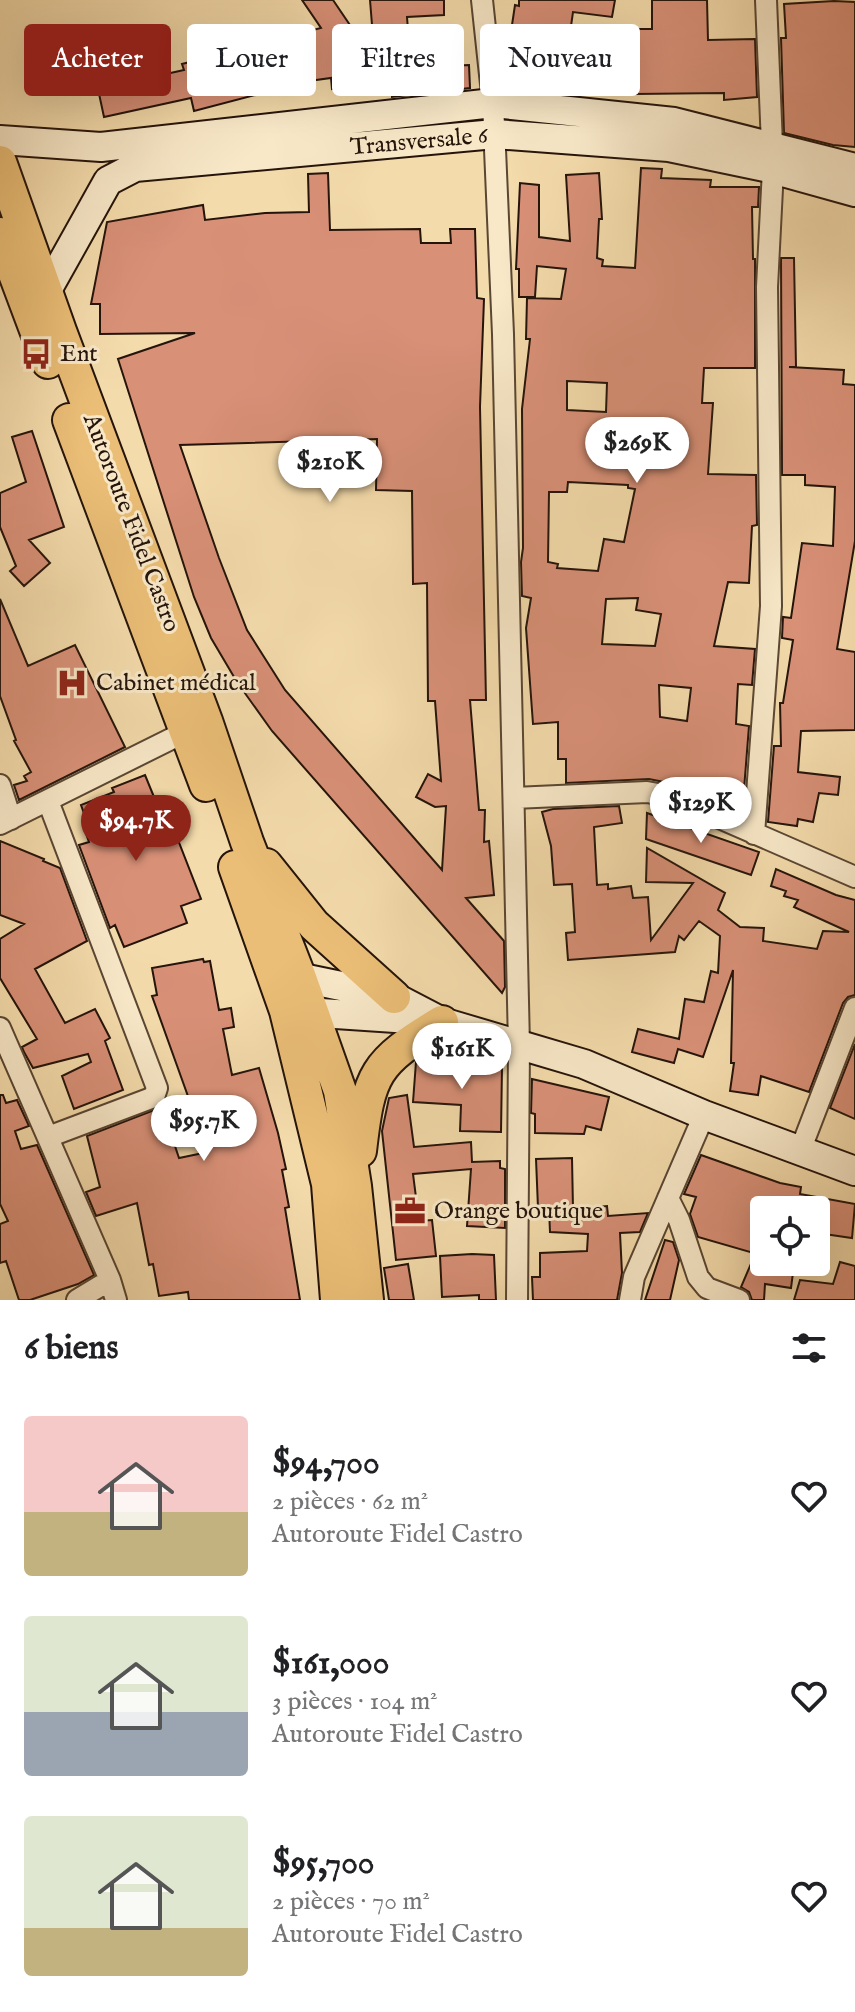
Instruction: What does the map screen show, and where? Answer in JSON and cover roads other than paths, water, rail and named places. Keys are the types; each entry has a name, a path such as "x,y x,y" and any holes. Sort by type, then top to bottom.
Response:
{"highway":[{"name":"Autoroute Fidel Castro","path":"0,162 206,721 247,842 286,975"},
{"name":"Autoroute Fidel Castro","path":"0,234 185,732 299,1011 340,1091 355,1186 367,1300"},
{"path":"247,842 314,925 394,997"},
{"name":"Autoroute Fidel Castro","path":"299,1011 328,1184 337,1300"},
{"path":"355,1186 366,1098 382,1064 413,1039 442,1022"}],"main road":[{"name":"Transversale 6","path":"0,140 101,147 493,103 674,122 773,157 855,192"},
{"name":"Transversale 6","path":"46,292 108,181 135,167 495,134 669,147 855,168"},
{"path":"286,975 394,997 442,1022 584,1064 704,1115 855,1171"},
{"path":"299,1011 442,1022"}],"street":[{"path":"482,0 495,134 503,334 519,1046 517,1300"},
{"path":"754,834 771,606 767,287 773,157 766,0"},
{"path":"0,785 5,821 185,732"},
{"path":"514,798 647,792 669,796 855,877"},
{"path":"48,801 157,1088 154,1097 48,1137"},
{"path":"800,1151 855,1008"},
{"path":"0,1028 113,1290 77,1300"},
{"path":"630,1300 634,1277 704,1115"},
{"path":"668,1198 679,1220 698,1277 707,1288 739,1300"}],"place":[{"name":"Ent","path":"36,354"},
{"name":"Cabinet médical","path":"72,683"},
{"name":"Orange boutique","path":"410,1211"}]}
